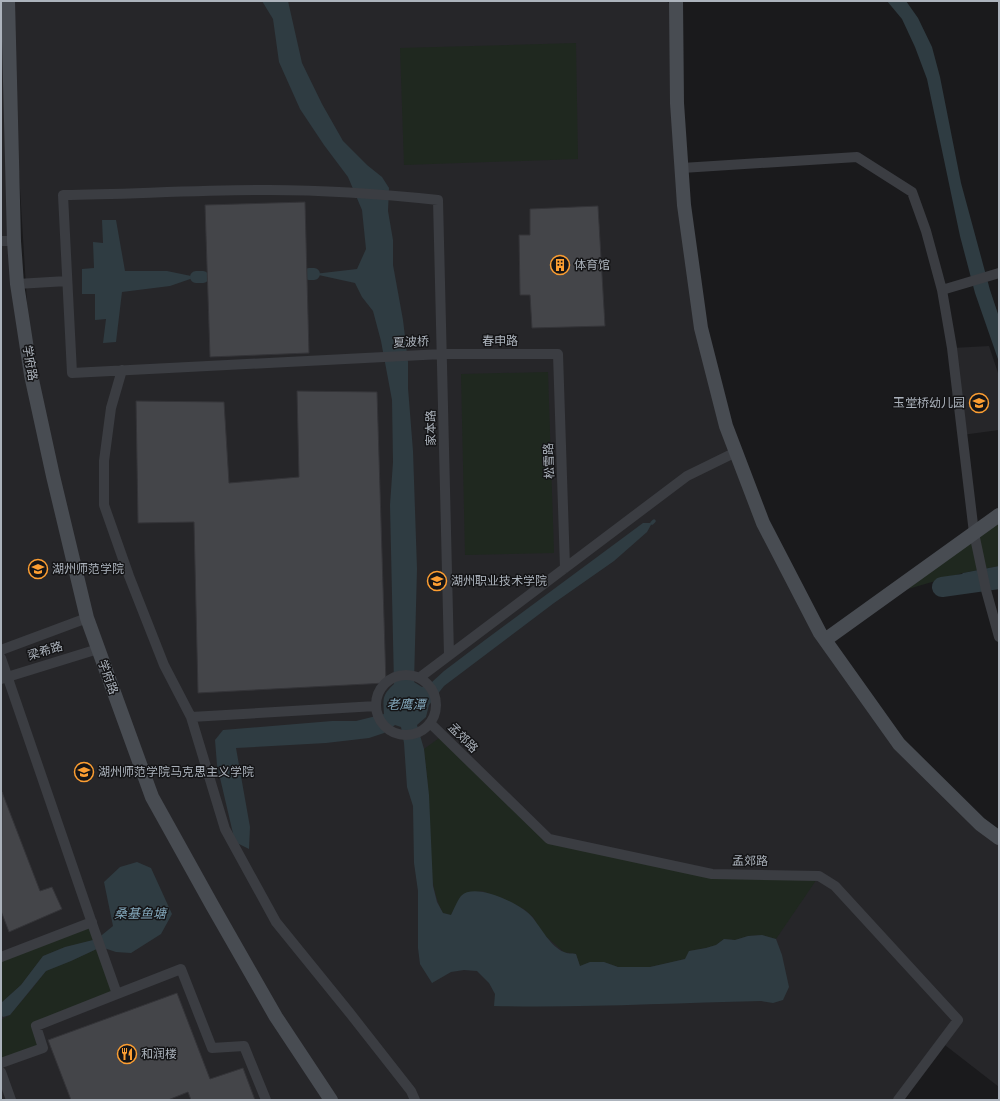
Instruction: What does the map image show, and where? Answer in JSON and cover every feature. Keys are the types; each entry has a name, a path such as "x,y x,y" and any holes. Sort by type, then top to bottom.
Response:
{"main road":[{"name":"学府路","path":"8,1 8,241 17,284 33,383 53,476 87,618 152,797 276,1017 330,1100"},
{"path":"676,1 677,103 684,205 701,328 726,426 763,523 825,640 899,744 980,824 999,838"},
{"path":"825,640 999,515"}],"street":[{"path":"682,168 857,157 912,192 926,230 942,290 952,348 974,533 986,590 999,637"},
{"name":"家本路","path":"67,281 63,195 268,190 349,192 438,200 449,655"},
{"path":"942,290 999,273"},
{"path":"17,284 67,281"},
{"name":"夏波桥","path":"67,281 72,373 442,354"},
{"name":"春申路","path":"442,354 558,354"},
{"name":"松雪路","path":"558,354 566,568"},
{"path":"122,370 111,408 104,461 104,505 129,576 164,665 191,717 225,829 276,922 354,1018 411,1091 415,1100"},
{"path":"420,679 449,655 687,476 736,452"},
{"name":"梁希路","path":"1,650 87,618"},
{"name":"梁希路","path":"4,678 98,649"},
{"path":"1,658 4,678 118,994"},
{"path":"409,675 420,679 436,699 436,711 430,724 421,732 409,735 394,733 376,710 377,696 382,687 399,676 409,675"},
{"path":"191,717 376,710"},
{"name":"孟郊路","path":"430,724 549,839 712,874 819,876 835,886 958,1020 898,1100"},
{"path":"1,957 92,922"},
{"path":"1,1063 43,1048 36,1026 181,970 212,1048 244,1046 266,1100"},
{"path":"1,1072 11,1100"}],"shaded area":[{"name":"湖州职业技术学院","path":"1,1 666,1 676,8 677,103 701,328 763,523 825,640 899,744 999,838 999,1087 941,1042 898,1100 1,1100","holes":["9,8 31,369 14,241"]},
{"path":"576,43 578,159 404,165 400,48"},
{"name":"玉堂桥幼儿园","path":"989,346 999,376 999,430 962,435 952,348"},
{"path":"548,372 554,553 465,555 461,374"},
{"path":"999,515 999,566 963,573 908,589"},
{"path":"442,736 549,839 712,874 819,876 776,939 762,935 748,936 735,940 724,939 716,945 689,951 685,959 650,967 618,967 604,962 590,962 580,966 576,954 564,952 542,933 533,917 524,909 502,898 482,891 461,896 451,915 443,913 434,888 430,862 428,793 424,749"},
{"path":"92,922 98,939 65,947 43,956 21,985 1,1003 1,957"},
{"path":"101,947 117,994 36,1026 43,1048 1,1063 1,1020 10,1015 46,971"}],"water":[{"name":"老鹰潭","path":"262,1 288,1 302,63 322,104 343,141 367,165 382,177 389,188 388,211 393,240 393,265 403,320 408,362 408,388 413,451 417,569 414,682 422,687 432,682 485,640 643,523 652,523 647,532 614,561 554,603 444,686 429,705 426,717 417,725 424,749 429,795 433,886 437,902 443,913 451,915 461,896 468,892 477,891 487,893 510,901 533,918 559,950 565,953 576,954 580,966 590,962 604,962 618,967 650,967 685,959 689,951 716,945 724,939 735,940 748,936 762,935 776,939 782,955 789,987 783,1000 773,1003 761,1001 594,1006 494,1006 495,994 489,983 477,971 464,970 451,972 432,983 420,964 418,948 418,891 414,863 413,806 407,787 404,743 401,727 395,725 384,733 369,738 326,743 236,748 250,827 249,849 235,842 217,765 215,740 223,730 332,721 356,721 384,714 383,705 385,694 394,684 390,505 393,462 392,400 381,341 373,311 362,297 355,283 314,274 357,269 366,249 362,210 348,177 300,109 279,62 273,19"},
{"path":"887,1 906,1 918,18 932,47 940,77 961,183 990,290 999,317 999,362 975,293 960,236 927,79 915,47 902,19"},
{"path":"102,220 116,220 125,271 167,271 196,277 170,286 122,292 116,342 103,343 106,319 95,320 95,294 82,294 82,269 94,268 93,242 103,243"},
{"path":"999,566 999,588 966,592 950,586 963,573"},
{"name":"桑基鱼塘","path":"137,862 151,868 172,914 161,934 131,953 116,952 101,947 46,971 10,1015 3,1017 1,1015 1,1003 21,985 43,956 65,947 97,939 113,926 104,882 120,867"}],"building":[{"path":"305,202 309,353 210,357 205,205"},
{"name":"体育馆","path":"598,206 605,326 532,328 530,295 520,295 519,235 530,235 530,209"},
{"path":"297,391 377,392 386,683 198,693 194,522 138,523 136,401 224,402 229,483 299,477"},
{"path":"2,792 40,891 52,887 62,909 9,932 1,911"},
{"name":"和润楼","path":"177,993 210,1079 243,1068 255,1100 191,1100 188,1092 168,1100 71,1100 48,1040"}],"waterway":[{"path":"309,274 314,274"},
{"path":"196,277 203,277"},
{"path":"942,587 999,579"}],"place":[{"name":"体育馆","path":"560,265"},
{"name":"玉堂桥幼儿园","path":"979,403"},
{"name":"湖州师范学院","path":"38,569"},
{"name":"湖州职业技术学院","path":"437,581"},
{"name":"湖州师范学院马克思主义学院","path":"84,772"},
{"name":"和润楼","path":"127,1054"}]}
